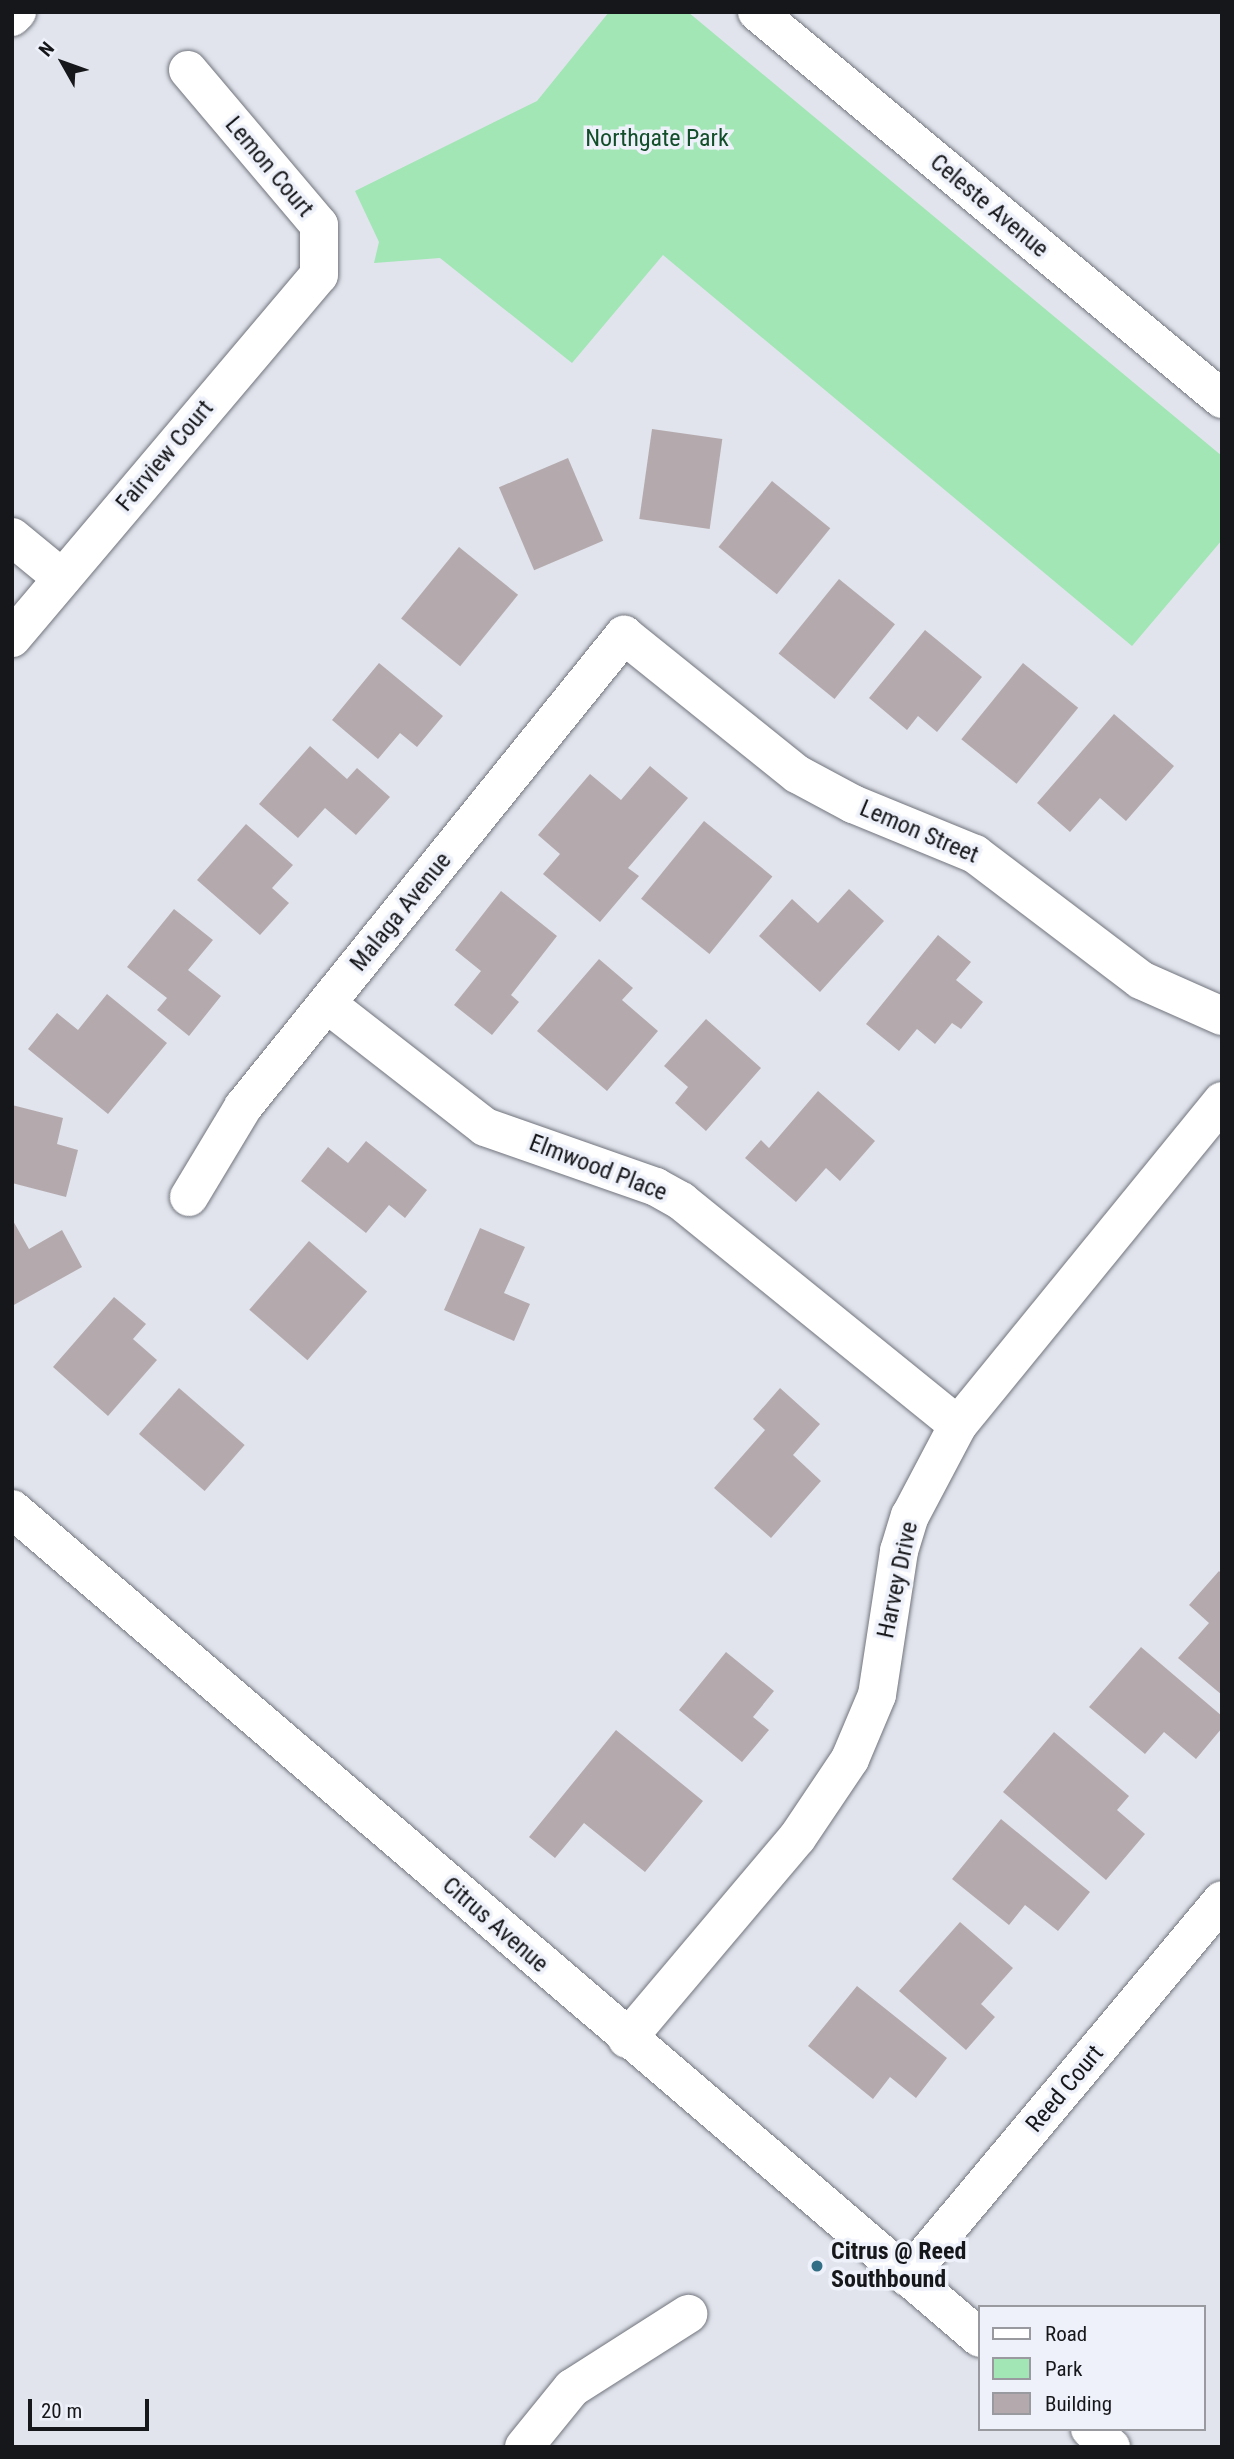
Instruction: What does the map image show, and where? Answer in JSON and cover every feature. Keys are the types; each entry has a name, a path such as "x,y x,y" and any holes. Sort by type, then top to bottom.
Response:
{"street":[{"path":"12,18 17,12"},
{"name":"Celeste Avenue","path":"757,12 1222,399"},
{"name":"Lemon Court","path":"188,70 319,225 319,275"},
{"name":"Fairview Court","path":"12,638 319,275"},
{"path":"12,537 62,578"},
{"name":"Malaga Avenue","path":"189,1197 243,1107 624,635"},
{"name":"Lemon Street","path":"624,635 797,774 853,804 975,854 1141,980 1222,1016"},
{"name":"Elmwood Place","path":"327,1004 485,1127 656,1187 681,1201 958,1425"},
{"name":"Harvey Drive","path":"628,2039 797,1838 850,1759 877,1695 899,1551 910,1516 958,1425 1222,1101"},
{"name":"Citrus Avenue","path":"12,1508 628,2039 978,2336"},
{"name":"Reed Court","path":"907,2277 1222,1900"},
{"path":"524,2447 572,2388 688,2314"},
{"path":"1092,2431 1111,2447"}],"green space":[{"name":"Northgate Park","path":"609,12 688,12 1222,456 1222,540 1132,646 663,255 572,363 440,258 374,263 379,242 355,191 537,101"}],"building":[{"path":"652,429 722,439 710,529 639,519"},
{"path":"568,458 603,541 534,570 499,487"},
{"path":"772,481 830,528 777,594 719,547"},
{"path":"459,547 518,595 460,666 401,618"},
{"path":"839,579 895,624 835,699 779,654"},
{"path":"925,630 982,677 937,732 918,716 907,730 869,698"},
{"path":"379,663 443,716 417,747 400,733 378,759 332,720"},
{"path":"1023,663 1078,708 1017,784 961,739"},
{"path":"1114,714 1174,766 1126,821 1100,798 1070,832 1037,803"},
{"path":"310,746 347,779 357,768 390,797 356,835 325,808 298,838 259,804"},
{"path":"650,766 688,798 628,868 639,876 600,922 543,874 560,854 538,835 590,774 621,800"},
{"path":"704,821 772,876 709,954 641,899"},
{"path":"246,824 293,865 272,888 289,903 260,935 197,880"},
{"path":"849,889 884,921 820,992 759,936 792,899 818,923"},
{"path":"501,891 557,936 511,995 519,1002 492,1035 454,1005 481,971 455,950"},
{"path":"174,909 213,940 188,970 221,996 189,1036 157,1010 167,998 127,967"},
{"path":"938,935 971,962 956,980 983,1002 961,1029 952,1023 935,1044 917,1029 899,1051 866,1024"},
{"path":"599,959 633,988 622,1000 658,1031 607,1091 537,1031"},
{"path":"107,994 167,1043 108,1114 28,1049 57,1013 78,1030"},
{"path":"706,1019 761,1068 706,1131 675,1103 688,1087 664,1066"},
{"path":"818,1091 875,1141 840,1181 826,1168 796,1202 745,1158 761,1140 769,1148"},
{"path":"12,1105 63,1118 57,1144 78,1150 66,1197 12,1183"},
{"path":"366,1141 427,1190 405,1218 389,1205 366,1233 301,1181 328,1147 348,1163"},
{"path":"12,1219 29,1249 62,1230 82,1267 12,1306"},
{"path":"480,1228 525,1247 504,1293 530,1304 514,1341 444,1310"},
{"path":"309,1241 367,1292 307,1360 249,1310"},
{"path":"114,1297 146,1324 133,1339 157,1360 108,1416 53,1367"},
{"path":"179,1388 245,1445 205,1491 139,1434"},
{"path":"780,1388 820,1424 793,1455 821,1481 771,1538 714,1488 765,1430 753,1419"},
{"path":"1219,1571 1222,1574 1222,1695 1178,1658 1209,1623 1189,1605"},
{"path":"1141,1647 1222,1716 1222,1728 1196,1759 1164,1732 1145,1754 1089,1707"},
{"path":"726,1652 774,1691 753,1717 769,1730 742,1762 679,1710"},
{"path":"616,1730 703,1801 645,1872 584,1823 555,1858 529,1837"},
{"path":"1054,1732 1129,1796 1117,1810 1145,1834 1106,1880 1003,1792"},
{"path":"1001,1819 1090,1892 1058,1931 1025,1905 1009,1925 952,1879"},
{"path":"960,1922 1013,1968 981,2004 995,2017 966,2050 899,1991"},
{"path":"857,1986 947,2058 916,2098 890,2077 873,2099 808,2046"}],"place":[{"name":"Citrus @ Reed Southbound","path":"817,2266"}]}
